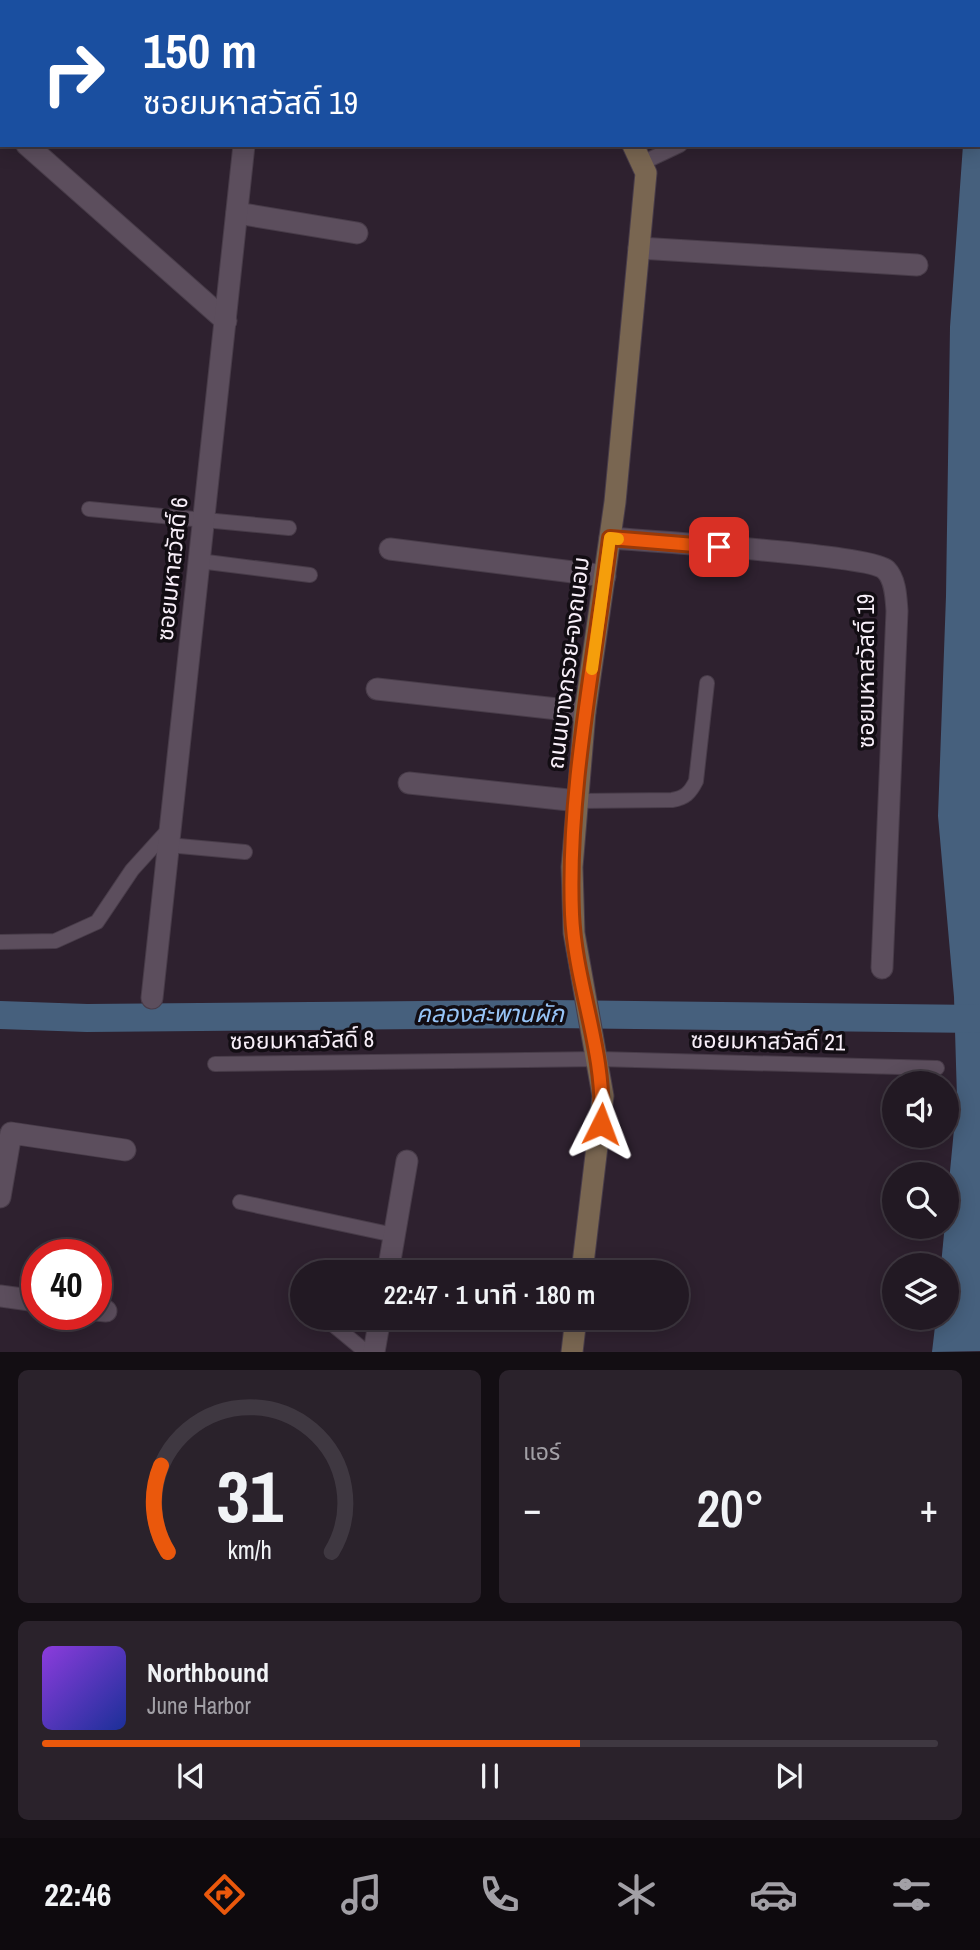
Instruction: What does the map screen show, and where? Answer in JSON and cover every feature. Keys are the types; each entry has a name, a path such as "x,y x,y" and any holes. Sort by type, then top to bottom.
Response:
{"street":[{"path":"29,147 226,321"},
{"name":"ซอยมหาสวัสดิ์ 6","path":"152,998 244,147"},
{"name":"ถนนบางกรวย-จงถนอม","path":"583,1260 602,1105 599,1059 578,959 572,867 585,712 606,576 646,173 638,154"},
{"path":"237,213 357,233"},
{"path":"639,248 917,265"},
{"name":"ซอยมหาสวัสดิ์ 19","path":"610,538 829,557 873,563 887,571 895,589 897,611 882,968"},
{"path":"390,549 606,576"},
{"path":"377,689 585,712"},
{"path":"409,783 578,801"},
{"path":"0,1197 6,1132 125,1150"},
{"path":"390,1260 407,1161"},
{"path":"0,1296 21,1299"},
{"path":"374,1352 378,1330"},
{"path":"572,1352 575,1330"}],"lane":[{"path":"638,154 671,147"},
{"path":"89,509 289,528"},
{"path":"199,561 310,575"},
{"path":"578,801 672,800 683,798 690,793 696,781 706,683"},
{"path":"0,942 55,941 97,922 132,870 169,837 244,852"},
{"name":"ซอยมหาสวัสดิ์ 8","path":"215,1064 599,1059"},
{"name":"ซอยมหาสวัสดิ์ 21","path":"599,1059 937,1068"},
{"path":"240,1202 394,1235"},
{"path":"334,1330 346,1345 366,1352"}],"water":[{"path":"963,147 980,147 980,1351 932,1352 935,1330 959,1330 959,1253 942,1253 943,1239 959,1239 959,1162 951,1162 952,1148 959,1148 959,1071 956,1071 954,997 938,816 946,596 950,327"}],"waterway":[{"name":"คลองสะพานผัก","path":"0,1015 87,1018 550,1014 980,1019"}],"slow traffic":[{"path":"592,669 610,538 618,539"}],"route":[{"path":"601,1124 603,1096 599,1059 574,933 572,867 585,712 610,538 719,547"}]}
